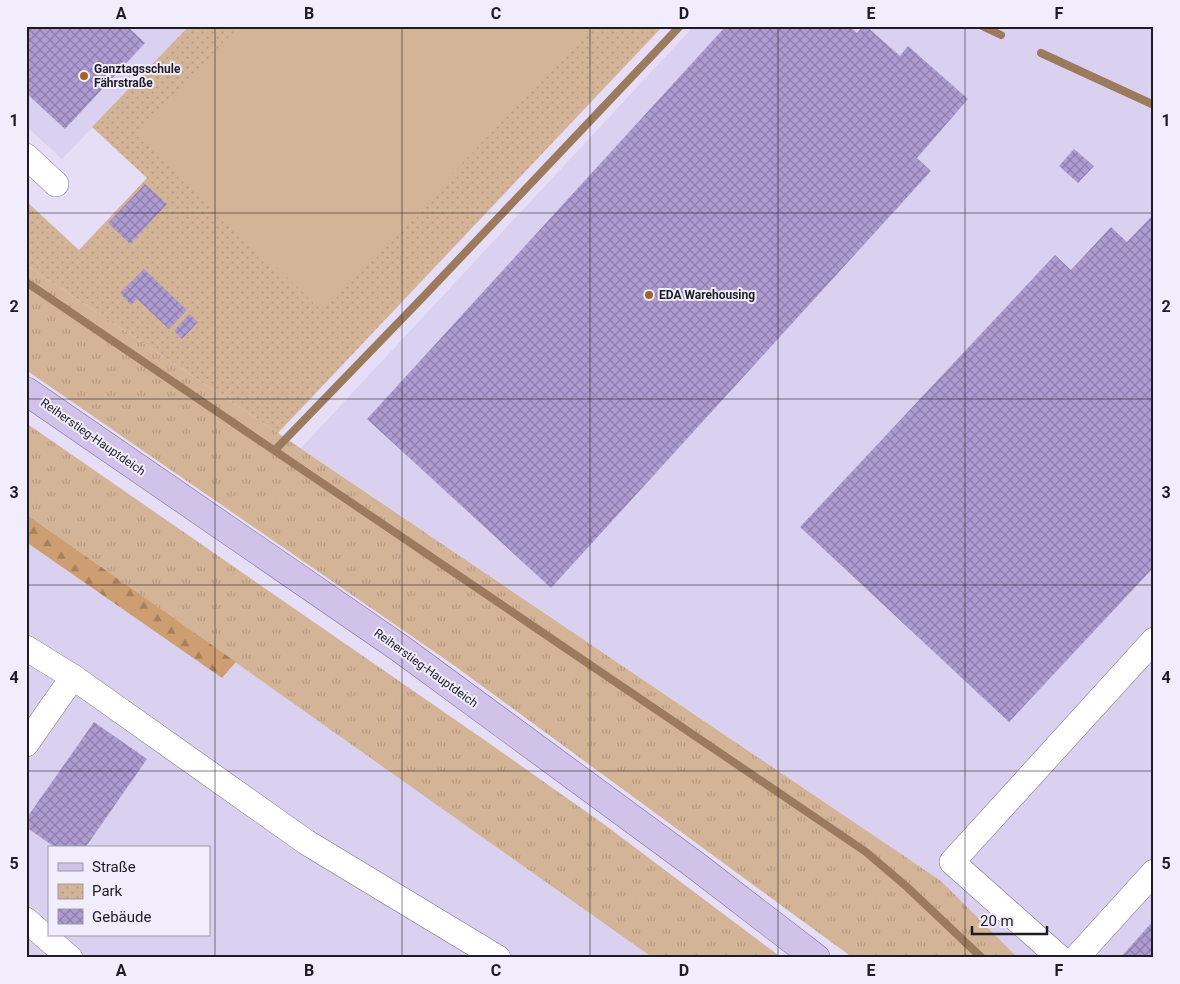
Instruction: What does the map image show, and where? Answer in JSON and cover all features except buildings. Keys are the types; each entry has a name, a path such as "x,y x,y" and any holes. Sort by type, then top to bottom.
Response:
{"main road":[{"name":"Reiherstieg-Hauptdeich","path":"26,391 401,649 695,865 816,958"}],"street":[{"path":"26,156 56,184"},
{"path":"1060,958 952,862 1154,640"},
{"path":"26,648 72,676 306,842 498,958"},
{"path":"26,744 72,676"},
{"path":"1076,958 1154,872"},
{"path":"26,920 70,958"}],"shaded area":[{"name":"Ganztagsschule Fährstraße","path":"26,26 189,26 62,159 26,126"},
{"path":"694,26 1154,26 1154,958 1018,958 885,843 301,448"},
{"path":"26,542 222,678 236,662 653,958 26,958"}],"green space":[{"path":"189,26 663,26 278,433 26,265 26,201 79,250 147,178 92,127"},
{"path":"239,26 581,26 587,32 322,311 136,134"},
{"path":"26,265 941,881 1018,958 853,958 452,664 26,370"},
{"path":"26,423 605,825 782,958 653,958 26,514"},
{"path":"26,514 236,662 222,678 26,542"}],"waterway":[{"path":"275,450 680,26"},
{"path":"982,26 1001,35"},
{"path":"1041,53 1154,105"},
{"path":"26,282 866,852 907,887 982,958"}],"place":[{"name":"Ganztagsschule Fährstraße","path":"84,76"},
{"name":"EDA Warehousing","path":"649,295"}]}
